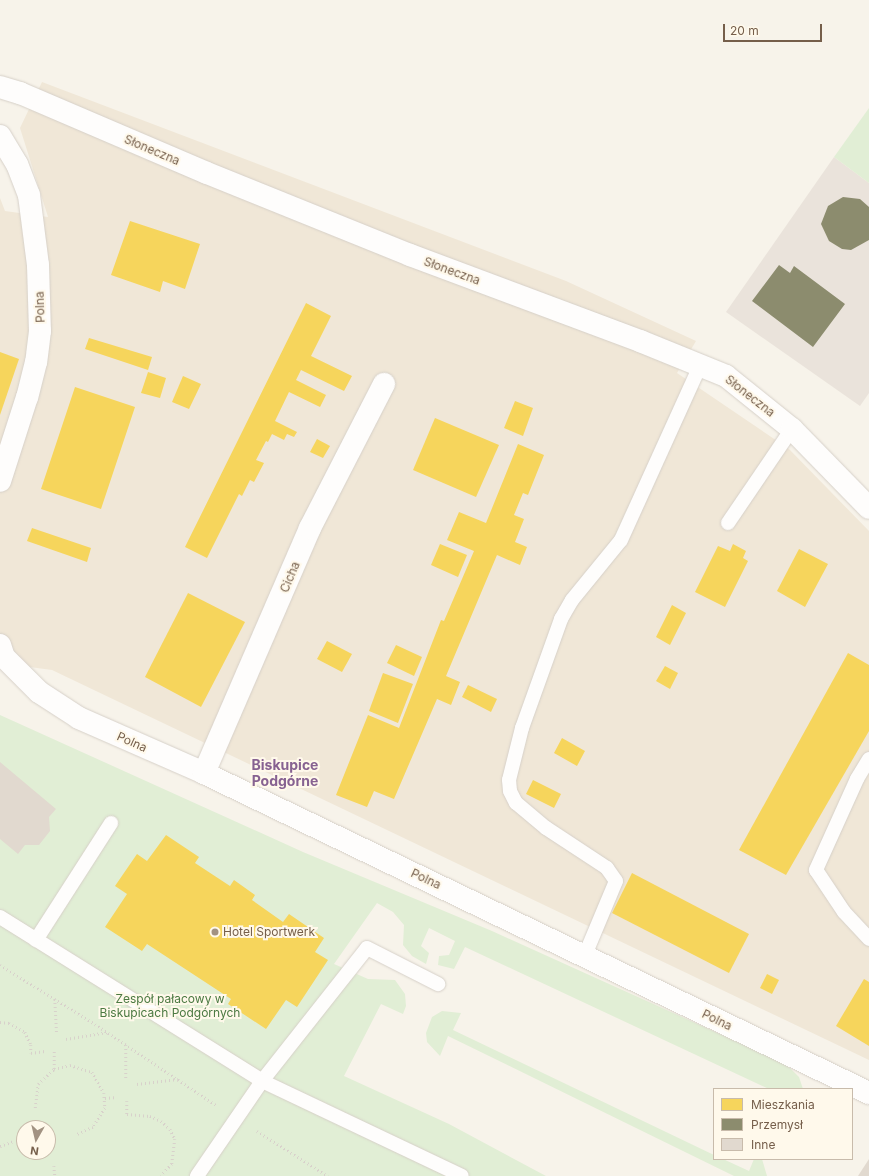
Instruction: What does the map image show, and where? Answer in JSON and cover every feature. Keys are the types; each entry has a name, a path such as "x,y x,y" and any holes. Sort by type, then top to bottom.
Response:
{"street":[{"name":"Słoneczna","path":"0,87 20,93 207,173 410,256 726,376 792,429 869,508"},
{"name":"Polna","path":"0,136 17,164 29,195 38,265 40,331 29,390 0,481"},
{"name":"Cicha","path":"204,774 310,528 384,384"},
{"name":"Polna","path":"1,655 39,692 79,718 204,774 585,955 869,1094"}],"lane":[{"path":"585,955 616,881 607,868 546,828 516,803 510,791 509,780 522,728 561,619 572,600 621,540 700,366"},
{"path":"728,523 792,429"},
{"path":"869,759 857,779 816,870 844,912 869,939"},
{"path":"36,940 111,823"},
{"path":"0,917 262,1080 462,1176"},
{"path":"197,1176 262,1080 367,948 438,984"}],"path":[{"path":"0,965 107,1032 236,1118 328,1176"},
{"path":"55,999 57,1033"},
{"path":"0,1022 9,1023 25,1032 31,1045 31,1052 45,1051"},
{"path":"66,1039 107,1032"},
{"path":"126,1045 126,1080"},
{"path":"54,1051 54,1069"},
{"path":"35,1108 38,1084 54,1069 70,1065 92,1072 99,1081 105,1098 105,1108 98,1122 89,1131 76,1135"},
{"path":"137,1084 179,1079"},
{"path":"105,1098 117,1097"},
{"path":"127,1101 127,1114 150,1116 161,1121 170,1129 175,1139 172,1164 161,1176"},
{"path":"0,1146 14,1141"},
{"path":"54,1166 55,1176"}],"shaded area":[{"path":"42,82 566,281 696,341 677,373 789,449 869,531 869,1060 52,670 0,663 0,198 5,211 48,217 20,128"},
{"path":"834,157 869,183 869,393 860,406 726,312"}],"green space":[{"path":"869,108 869,183 834,157"},
{"name":"Zespół pałacowy w Biskupicach Podgórnych","path":"0,715 303,852 492,931 786,1064 799,1077 803,1088 767,1088 465,947 454,969 438,965 439,956 449,955 455,941 429,928 421,946 429,953 426,964 412,956 403,945 404,925 393,912 377,903 334,964 368,979 395,980 405,994 406,1006 403,1014 381,1004 344,1076 449,1124 546,1176 0,1176"},
{"path":"442,1011 461,1013 453,1030 713,1155 713,1160 725,1160 749,1171 754,1160 762,1160 767,1176 734,1176 448,1036 440,1056 427,1042 426,1033 432,1017"}],"building: Mieszkania":[{"path":"130,221 200,244 185,289 163,281 160,292 111,275"},
{"path":"306,303 331,316 311,356 352,376 344,391 301,370 296,380 326,395 320,407 289,392 275,421 297,432 294,437 287,434 284,440 272,434 268,442 266,441 256,460 264,463 254,482 250,480 242,496 239,494 207,558 185,547"},
{"path":"89,338 152,357 148,370 85,349"},
{"path":"0,352 19,359 0,415"},
{"path":"148,372 166,378 160,398 141,393"},
{"path":"183,376 201,384 189,409 172,402"},
{"path":"75,387 135,407 101,509 41,489"},
{"path":"515,401 533,408 523,436 504,428"},
{"path":"435,418 499,445 476,497 413,470"},
{"path":"317,439 330,446 323,458 310,452"},
{"path":"518,444 544,455 528,495 523,493 514,515 524,519 515,542 527,547 520,565 497,555 446,676 460,682 451,705 437,699 394,799 374,791 367,807 336,795 368,715 399,728 441,620 444,621 474,551 447,540 459,512 486,523"},
{"path":"32,528 91,548 87,562 27,541"},
{"path":"440,544 467,555 458,577 431,565"},
{"path":"733,544 746,551 743,558 748,561 725,607 695,592 718,546 730,551"},
{"path":"799,549 828,564 805,607 777,591"},
{"path":"188,593 245,622 201,707 145,677"},
{"path":"672,605 686,613 670,645 656,637"},
{"path":"327,641 352,654 342,672 317,659"},
{"path":"396,645 422,657 414,676 387,663"},
{"path":"848,653 869,665 869,731 786,875 739,850"},
{"path":"665,666 678,673 670,689 656,681"},
{"path":"383,673 413,684 398,723 369,711"},
{"path":"468,685 497,699 491,712 462,697"},
{"path":"562,738 585,751 577,766 554,753"},
{"path":"533,780 561,794 554,808 526,794"},
{"name":"Hotel Sportwerk","path":"166,835 199,857 195,863 230,886 234,880 255,895 252,900 283,922 289,914 324,938 315,952 328,960 297,1007 286,1000 266,1029 228,1004 231,999 147,944 142,951 105,927 127,894 115,886 137,854 147,861"},
{"path":"632,873 749,934 729,973 612,913"},
{"path":"767,974 779,980 772,994 760,988"},
{"path":"864,979 869,982 869,1046 836,1026"}],"building: Przemysł":[{"path":"843,197 860,199 869,207 869,240 851,250 842,249 829,241 821,224 828,206"},
{"path":"779,265 790,273 794,266 845,304 813,347 752,301"}],"building: Inne":[{"path":"0,762 56,809 49,817 50,831 39,845 25,845 18,854 0,839"},
{"path":"869,1159 869,1176 858,1176"}],"place":[{"name":"Hotel Sportwerk","path":"215,932"}],"district":[{"name":"Biskupice Podgórne","path":"285,774"}]}
